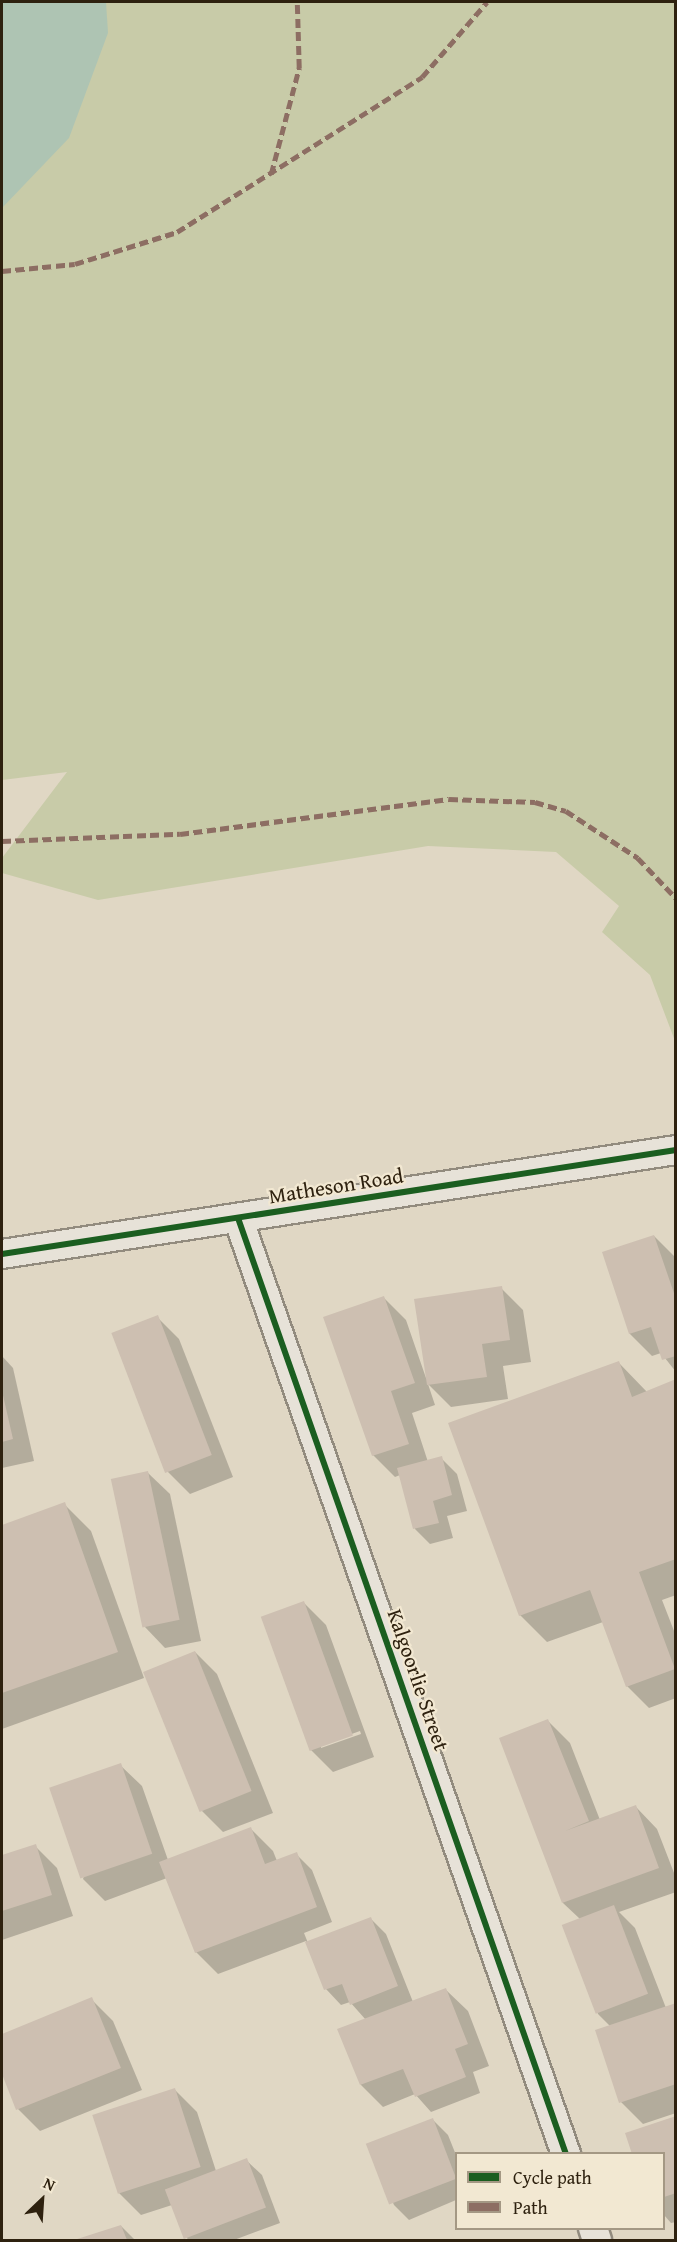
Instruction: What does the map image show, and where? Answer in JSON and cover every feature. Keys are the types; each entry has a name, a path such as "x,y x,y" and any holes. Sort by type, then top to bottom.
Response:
{"street":[{"name":"Matheson Road","path":"2,1254 675,1150"},
{"name":"Kalgoorlie Street","path":"238,1218 565,2152"}],"shaded area":[{"path":"2,2 675,2 675,1041 650,975 602,932 619,906 556,852 428,846 98,900 2,873 2,858 67,772 2,780"},
{"path":"2,2 106,2 108,33 69,138 2,208"}],"building":[{"path":"654,1235 676,1299 676,1356 662,1360 651,1327 629,1334 602,1252"},
{"path":"502,1286 510,1340 482,1344 487,1377 427,1385 414,1299"},
{"path":"384,1296 415,1383 391,1391 409,1444 372,1456 323,1317"},
{"path":"158,1315 212,1455 165,1473 111,1333"},
{"path":"619,1361 632,1397 676,1379 676,1559 639,1572 675,1669 626,1687 590,1590 519,1616 448,1423"},
{"path":"2,1391 13,1439 2,1442"},
{"path":"442,1456 452,1495 433,1501 439,1523 413,1529 397,1468"},
{"path":"148,1471 180,1620 142,1628 111,1479"},
{"path":"65,1502 118,1652 2,1693 2,1525"},
{"path":"304,1601 353,1735 310,1751 261,1617"},
{"path":"195,1651 252,1791 200,1812 143,1672"},
{"path":"548,1719 589,1821 565,1831 636,1805 659,1868 562,1903 499,1738"},
{"path":"121,1763 152,1854 80,1879 49,1788"},
{"path":"251,1827 265,1864 297,1852 317,1907 195,1953 159,1862"},
{"path":"36,1844 52,1895 2,1911 2,1855"},
{"path":"614,1905 648,1994 596,2014 562,1925"},
{"path":"371,1917 398,1986 350,2005 342,1984 324,1990 305,1942"},
{"path":"446,1988 468,2044 455,2049 466,2077 415,2097 403,2069 360,2085 337,2029"},
{"path":"92,1997 121,2068 16,2110 2,2074 2,2034"},
{"path":"676,2003 676,2084 619,2103 595,2030"},
{"path":"175,2088 201,2167 118,2194 92,2115"},
{"path":"676,2116 676,2193 665,2197 665,2152 631,2152 625,2133"},
{"path":"433,2118 455,2179 389,2204 366,2144"},
{"path":"247,2158 266,2207 184,2239 165,2190"},
{"path":"121,2225 127,2240 74,2240"}],"marked path":[{"path":"271,174 299,68 297,2"},
{"path":"2,271 75,264 177,232 422,77 487,2"},
{"path":"2,841 180,834 449,799 535,802 566,811 638,858 676,898"}],"cycle path":[{"path":"2,1254 676,1150"},
{"path":"238,1218 565,2152"}]}
